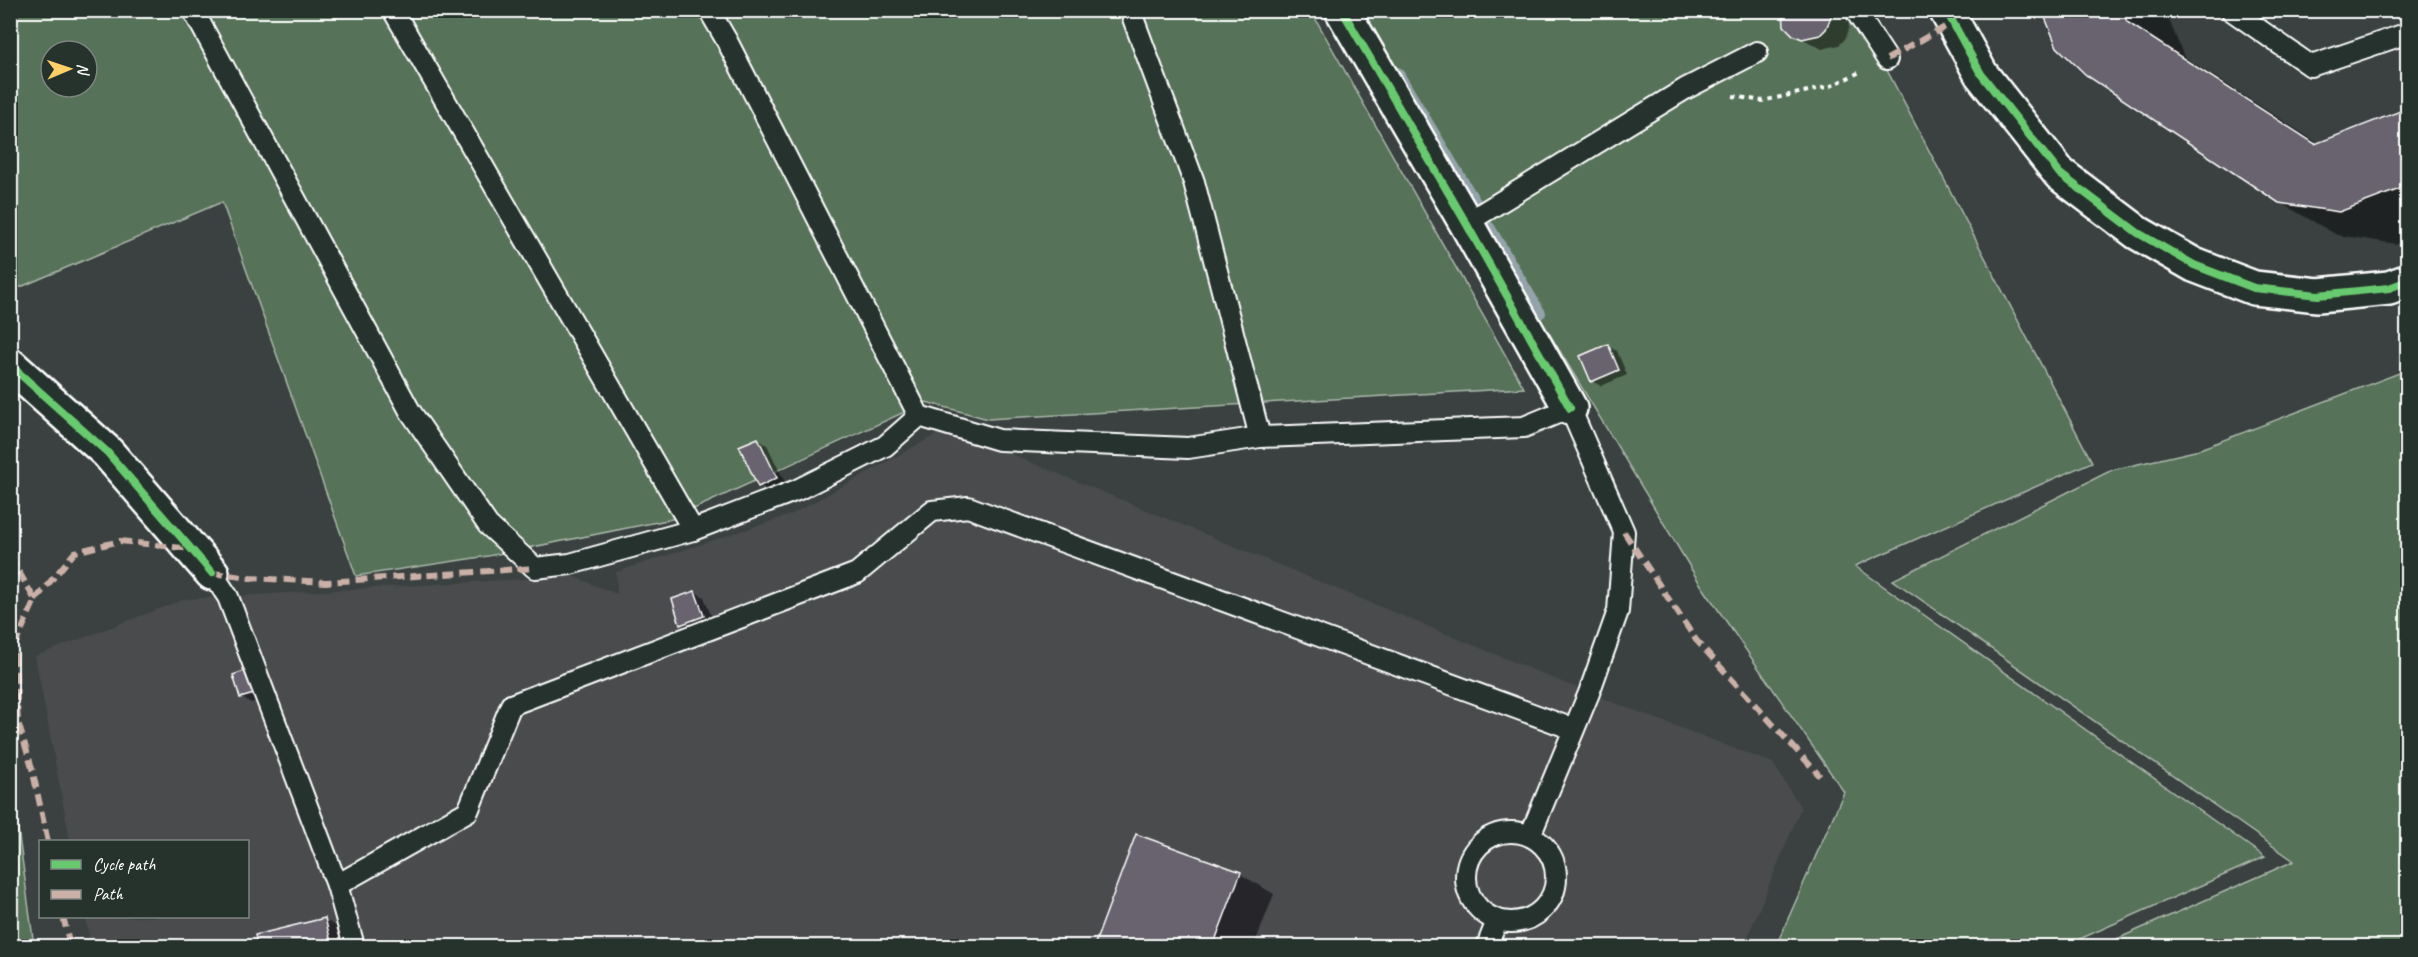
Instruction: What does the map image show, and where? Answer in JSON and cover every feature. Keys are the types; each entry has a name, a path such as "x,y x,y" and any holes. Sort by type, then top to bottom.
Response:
{"street":[{"path":"1342,10 1570,408"},
{"path":"1946,10 1981,74 2060,174 2148,238 2194,265 2254,288 2319,295 2389,288 2408,281"},
{"path":"10,365 107,452 212,573"}],"lane":[{"path":"194,10 247,113 410,411 488,525 535,568 570,564 693,530 797,490 885,446 919,416"},
{"path":"393,10 693,530"},
{"path":"709,10 728,41 919,416 999,440 1188,448 1260,437 1524,426 1570,408 1624,532 1618,611 1530,836"},
{"path":"1130,10 1194,182 1260,437"},
{"path":"1855,10 1887,59"},
{"path":"2231,10 2311,66 2408,33"},
{"path":"1466,223 1685,89 1757,52"},
{"path":"337,885 468,811 511,705 857,573 932,511 968,507 1573,729"},
{"path":"212,573 228,597 337,885 354,946"},
{"path":"1515,832 1530,836 1551,855 1556,870 1556,885 1550,900 1539,913 1526,920 1512,923 1497,921 1480,911 1469,897 1465,882 1467,864 1474,850 1484,840 1499,833 1515,832"},
{"path":"1487,946 1497,921"}],"path":[{"path":"1685,89 1762,101 1831,86 1887,59"}],"shaded area":[{"path":"948,428 1589,693 1773,763 1801,808 1744,946 91,946 85,918 249,918 249,840 70,840 35,656 185,599 572,576 617,594 616,572 790,515"}],"green space":[{"path":"11,11 1311,11 1524,388 988,419 926,402 672,519 488,556 356,576 222,202 11,291"},
{"path":"1355,11 1856,11 2092,462 1855,566 2265,857 2064,946 1776,946 1844,792 1699,582"},
{"path":"2407,370 2407,946 2101,946 2294,861 1893,580 2112,470 2195,451"},
{"path":"11,778 34,946 11,946"}],"building":[{"path":"1783,10 1830,10 1831,17 1826,29 1820,35 1802,39 1793,35 1784,26"},
{"path":"2042,10 2123,10 2127,22 2315,144 2408,108 2408,186 2339,212 2279,203 2086,75 2057,47"},
{"path":"1608,344 1619,370 1591,382 1580,356"},
{"path":"758,438 777,478 758,487 739,446"},
{"path":"695,591 704,616 680,625 672,599"},
{"path":"247,670 254,694 240,698 233,675"},
{"path":"1136,834 1241,872 1213,946 1094,946"},
{"path":"325,918 332,946 258,946 255,935"}],"waterway":[{"path":"1398,72 1476,202"},
{"path":"1490,227 1541,313"}],"marked path":[{"path":"1887,59 1952,23"},
{"path":"1624,532 1696,640 1820,776"},
{"path":"35,600 75,552 120,541 191,549"},
{"path":"10,556 35,600 14,647 18,722 32,768 48,840"},
{"path":"212,573 250,578 326,582 535,568"},
{"path":"63,918 70,946"}],"cycle path":[{"path":"1342,10 1570,408"},
{"path":"1946,10 1981,74 2060,174 2138,233 2194,265 2254,288 2318,295 2389,288 2408,281"},
{"path":"10,365 107,452 212,573"}]}
